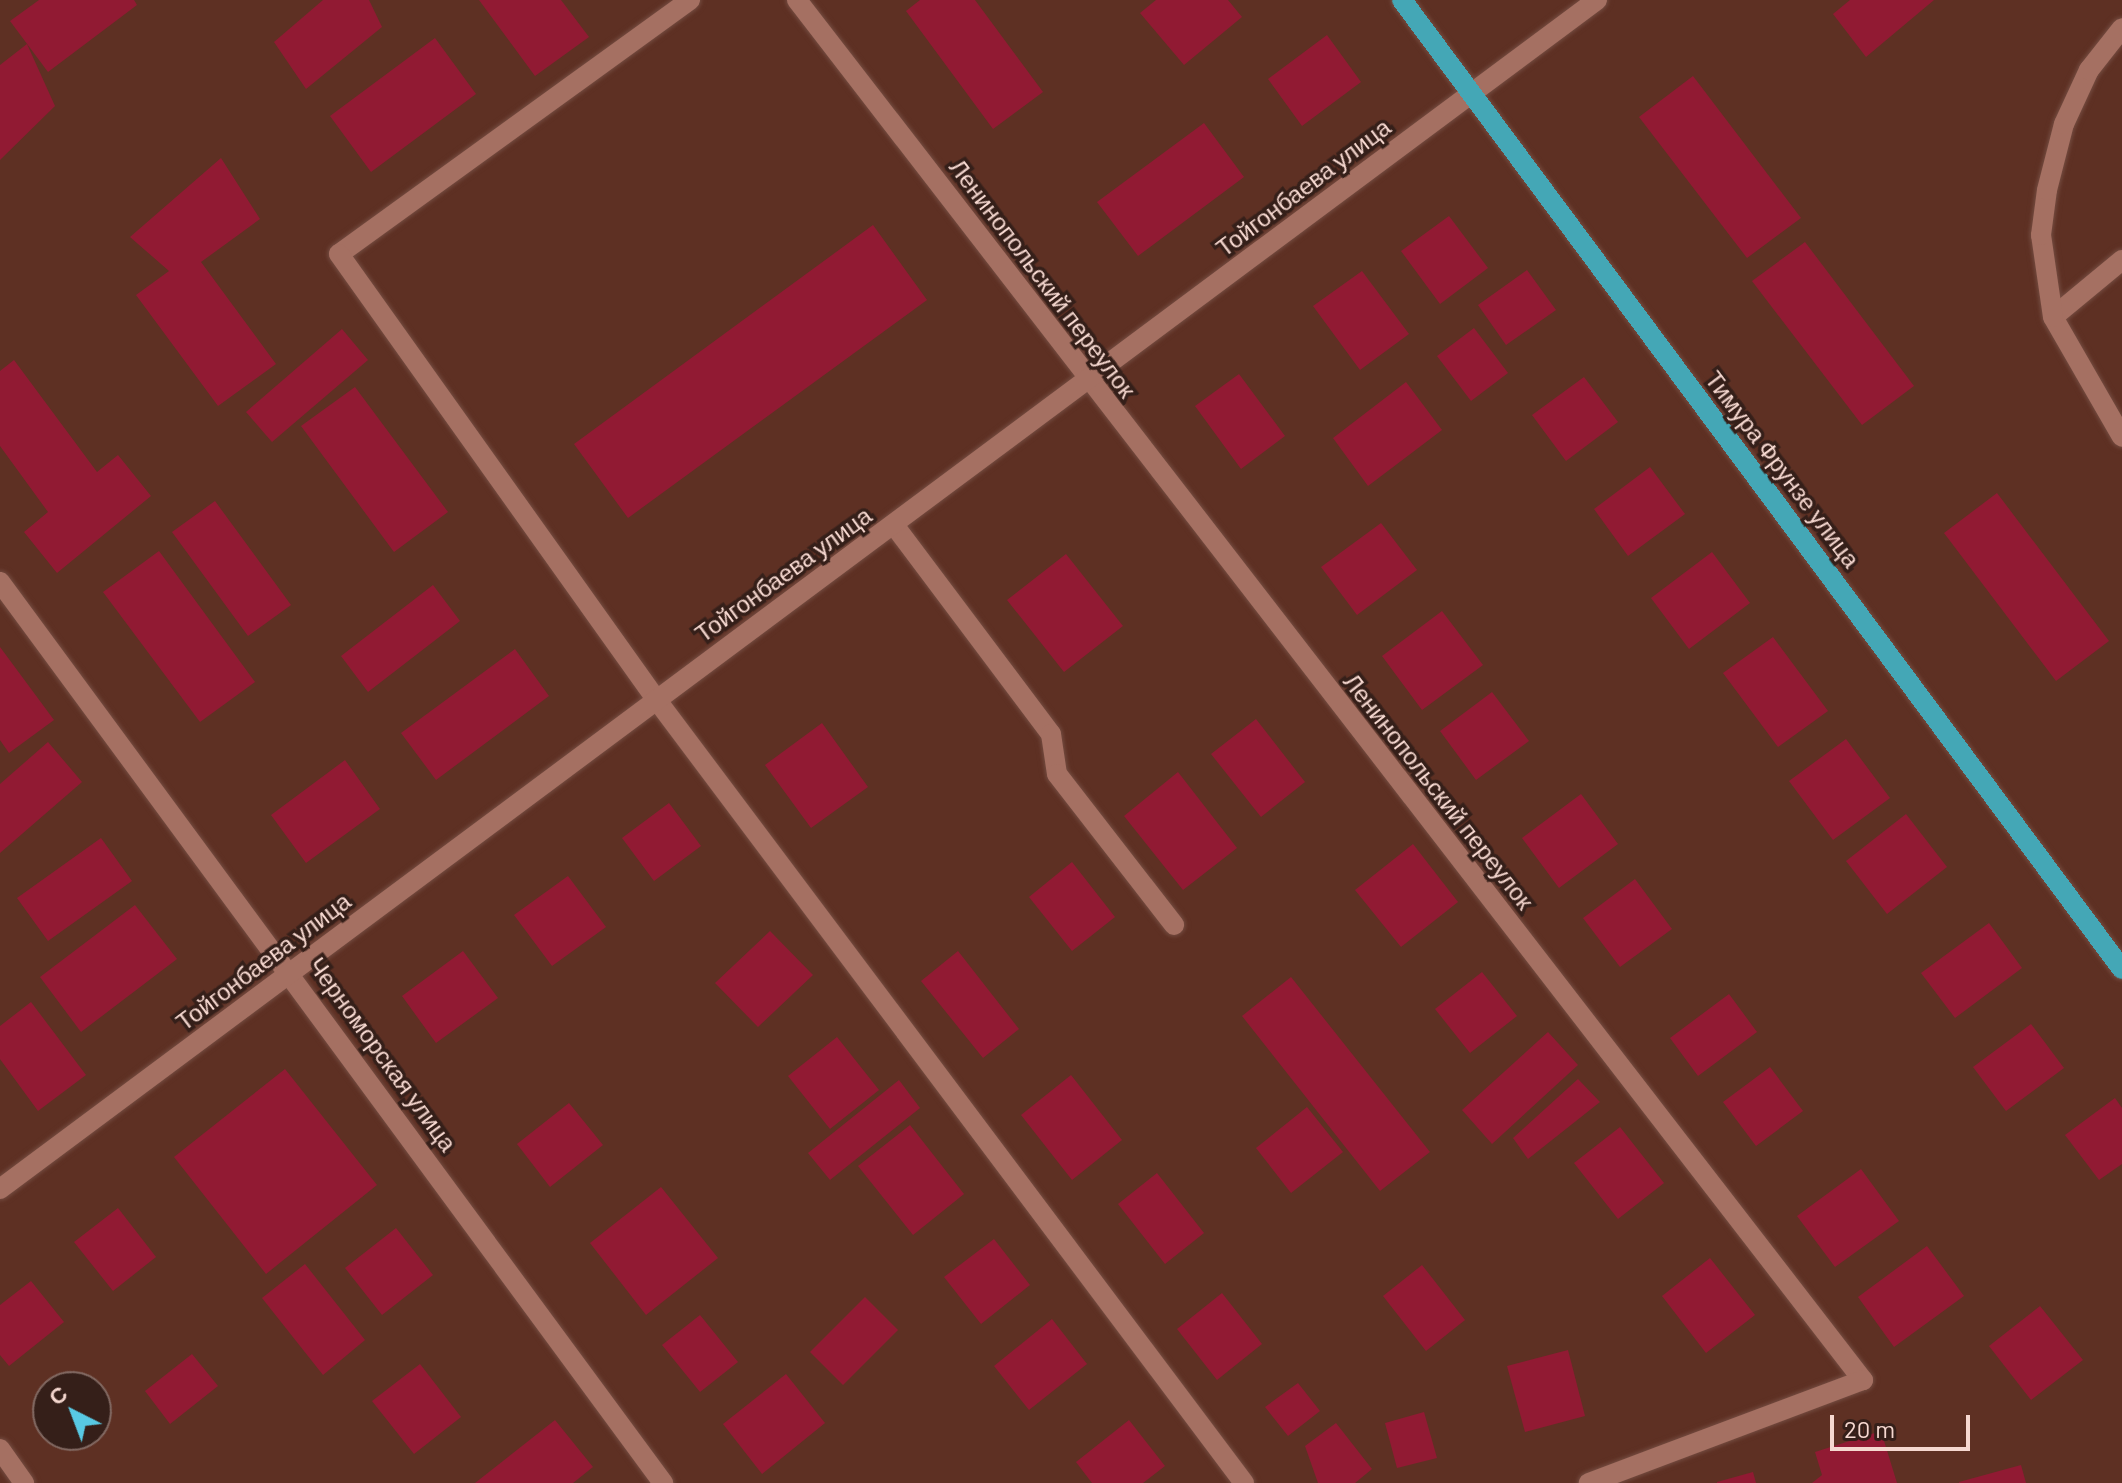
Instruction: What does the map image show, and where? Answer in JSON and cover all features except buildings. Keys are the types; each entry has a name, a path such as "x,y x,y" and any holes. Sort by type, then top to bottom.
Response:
{"main road":[{"name":"Тимура Фрунзе улица","path":"1402,0 2122,969"}],"street":[{"path":"690,0 339,254 656,699 1244,1483"},
{"name":"Ленинопольский переулок","path":"797,0 1087,380 1863,1380 1589,1483"},
{"name":"Тойгонбаева улица","path":"0,1189 1597,0"},
{"path":"2122,28 2089,70 2064,124 2047,190 2041,235 2053,317 2122,437"},
{"path":"2053,317 2122,260"},
{"path":"894,525 1051,734 1057,774 1174,925"},
{"name":"Черноморская улица","path":"0,582 292,972 663,1483"},
{"path":"0,1449 24,1483"}]}
